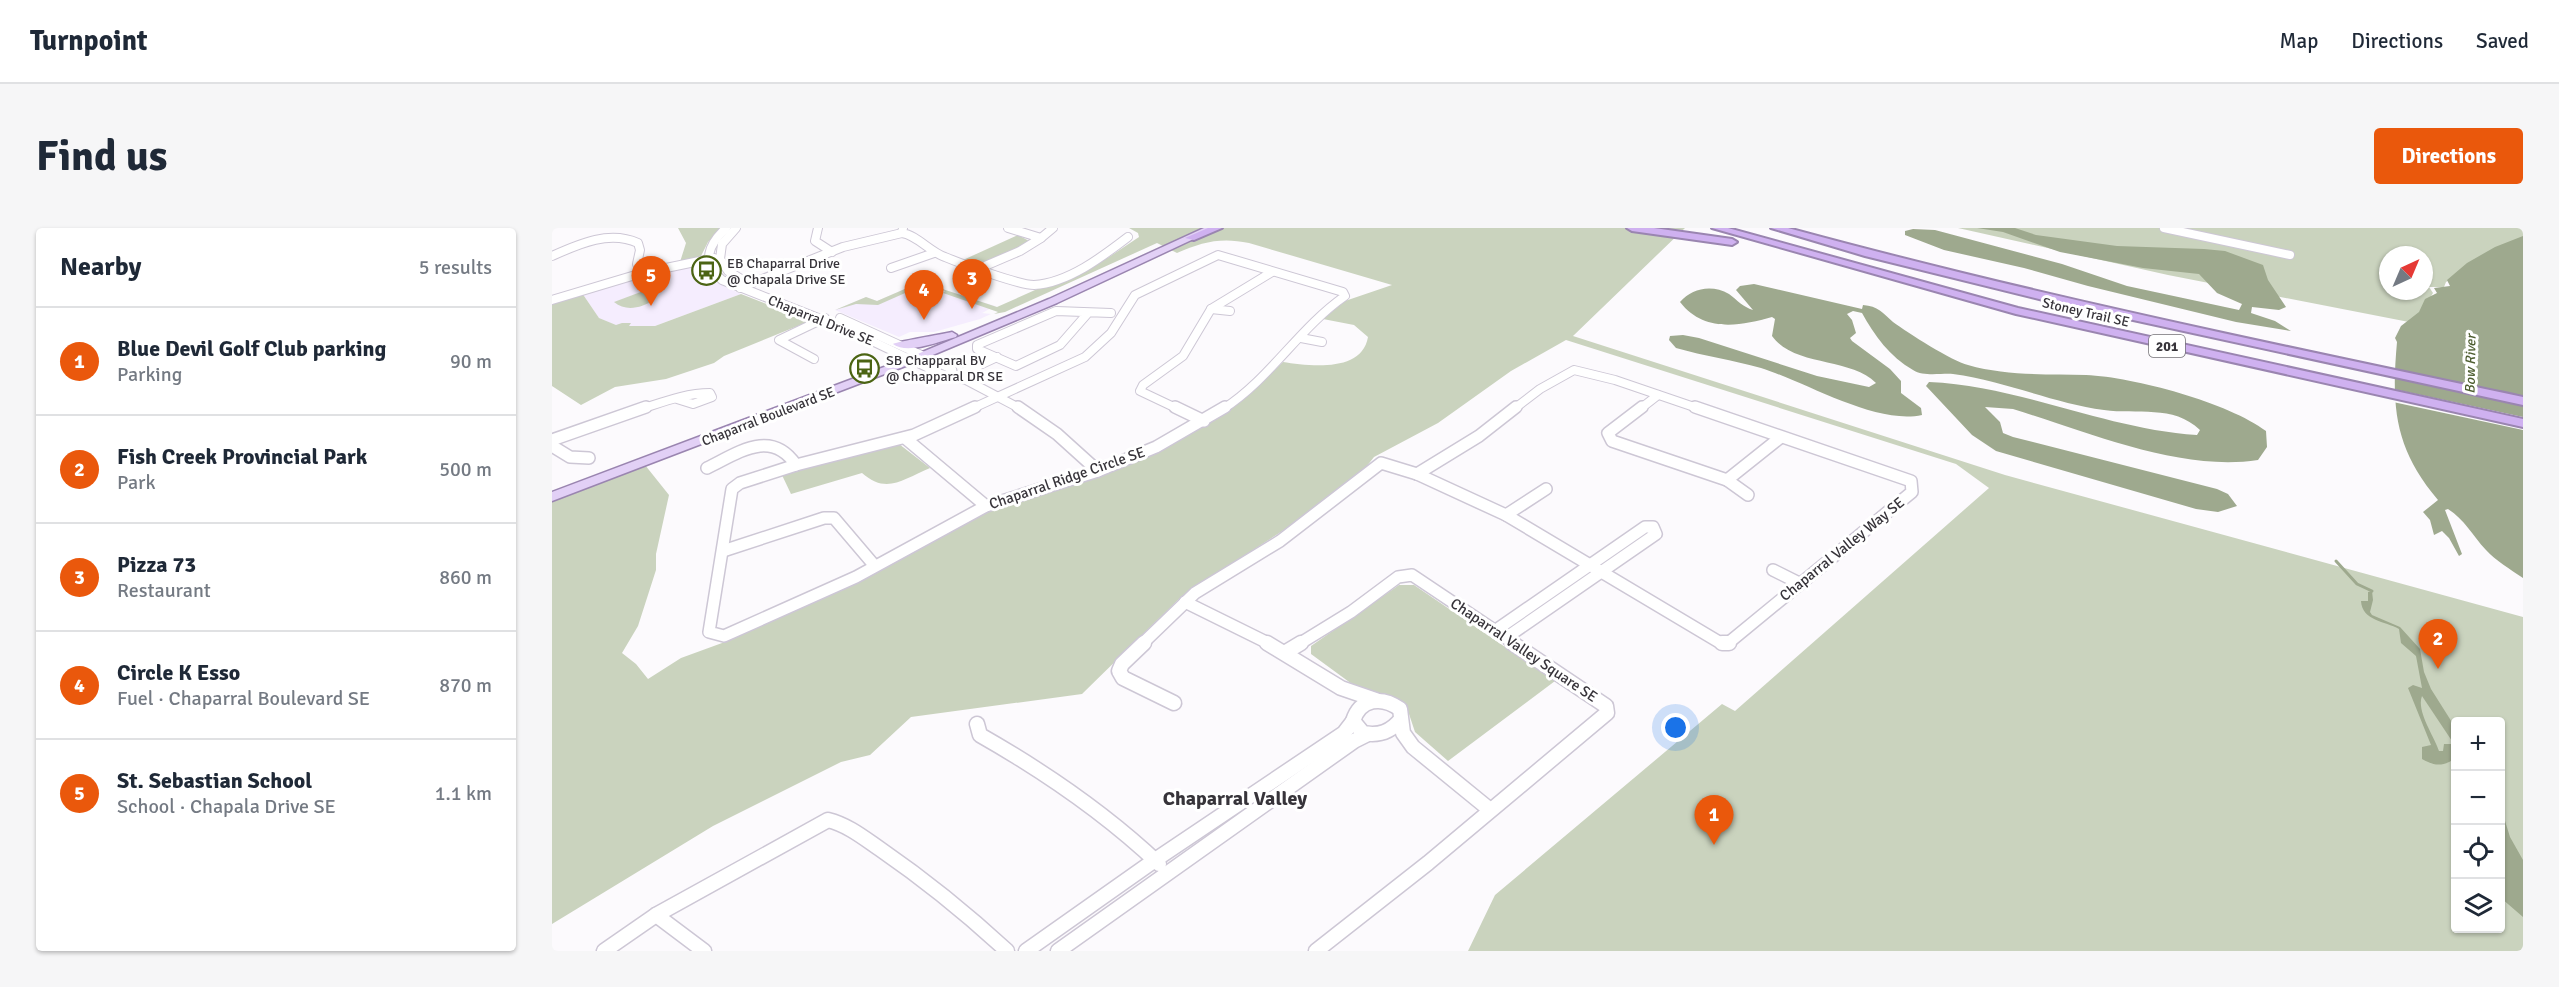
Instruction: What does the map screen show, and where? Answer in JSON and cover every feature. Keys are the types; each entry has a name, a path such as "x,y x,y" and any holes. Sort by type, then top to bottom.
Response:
{"highway":[{"path":"1187,234 1217,228"},
{"path":"1632,228 1738,243 2016,311"},
{"name":"Stoney Trail SE","path":"1717,228 2016,311 2523,423"},
{"name":"Stoney Trail SE","path":"1776,228 2026,292 2523,401"},
{"path":"1800,228 2026,292"}],"main road":[{"name":"Chaparral Boulevard SE","path":"552,487 915,358 1066,296 1197,228"},
{"name":"Chaparral Boulevard SE","path":"552,496 847,386 897,371 915,358 964,332 1187,234 1212,228"},
{"path":"899,344 916,344 964,332"}],"street":[{"path":"707,259 712,242 726,228"},
{"path":"552,300 642,273 718,257 723,242 735,228"},
{"path":"818,228 815,241 832,252"},
{"path":"1008,228 1041,238"},
{"path":"978,269 1020,251 1053,228"},
{"path":"2164,228 2290,255"},
{"path":"741,288 832,252 902,230 934,253 978,269 1037,285 1099,259 1128,237"},
{"path":"552,256 601,233 619,231 638,243 640,250 637,264 642,273"},
{"path":"891,268 934,253"},
{"name":"Chaparral Ridge Circle SE","path":"1218,255 1272,272 1344,292 1345,296 1325,310 1302,338 1244,396 1156,447 1098,471 986,506 846,582 724,636 709,632 732,489 740,483 796,465 905,438 1001,397 1085,357 1111,333 1135,295 1210,256 1218,255"},
{"name":"Chaparral Drive SE","path":"718,257 726,271 751,284 899,344 915,358"},
{"name":"Chaparral Drive SE","path":"707,259 715,274 741,288 915,358"},
{"path":"1204,421 1140,391 1143,385 1183,356 1211,309 1272,272"},
{"path":"1211,309 1230,311"},
{"path":"1028,372 977,349 977,345 1056,311 1111,313"},
{"path":"1016,366 1060,345 1088,313"},
{"path":"814,358 779,340 832,315"},
{"path":"1302,338 1322,342"},
{"path":"915,358 941,374 956,376 1001,397 1056,432 1098,471"},
{"path":"956,376 999,358"},
{"name":"Chaparral Valley Way SE","path":"1185,602 1209,584 1280,541 1381,463 1417,474 1506,516 1719,642 1727,644 1912,492 1913,486 1911,481 1615,380 1579,370 1569,370 1479,436 1417,474"},
{"path":"1658,395 1608,432 1612,441 1727,480 1748,495"},
{"path":"552,440 677,399"},
{"path":"1727,480 1781,437"},
{"path":"905,438 986,506"},
{"path":"707,468 770,444 784,448 796,465"},
{"path":"552,446 570,457 589,458"},
{"path":"1506,516 1545,489"},
{"path":"723,551 824,518 834,518 874,565"},
{"path":"1645,527 1653,527 1656,534 1603,572 1502,634 1590,564 1645,527"},
{"path":"1773,570 1799,583"},
{"name":"Chaparral Valley Square SE","path":"1286,652 1351,612 1398,577 1412,575 1606,706 1607,713 1489,810"},
{"path":"1174,703 1123,678 1119,671 1122,664 1185,602 1286,652 1341,688 1376,700 1394,703 1400,709 1403,734 1413,747 1489,810 1428,863 1316,951"},
{"path":"1341,688 1352,705 1359,730 1371,735 1394,739 1413,747"},
{"path":"1026,951 1155,860 1338,737 1362,706 1376,700"},
{"path":"1058,951 1354,741 1391,730 1401,719"},
{"path":"977,724 980,735 1054,778 1110,819 1167,872"},
{"path":"604,951 656,915 828,820 841,823 908,866 966,911 1007,951"},
{"path":"656,915 704,951"}],"shaded area":[{"path":"678,228 722,228 708,242 701,256 680,262 686,243"},
{"path":"1129,228 1685,228 1573,336 2005,475 2523,617 2523,951 1468,951 1495,895 1722,704 1735,711 1989,488 1956,464 1566,340 1511,371 1438,423 1374,457 1363,471 1304,517 1181,597 1082,694 911,717 870,755 841,762 713,826 552,924 552,499 645,465 669,495 656,554 656,570 638,626 622,653 636,664 648,679 681,658 733,639 996,508 1088,478 1247,396 1283,362 1320,365 1345,362 1356,357 1364,349 1368,337 1354,325 1323,319 1345,301 1392,285 1249,243 1229,240 1212,242 1177,253 1157,243 1005,312 994,314 998,312 943,293 945,291 921,286 878,305 856,304 835,310 866,297 877,301 921,282 997,307 1109,257 1139,237 1138,233"},
{"path":"1958,228 2523,228 2523,238 2446,282 2444,287 2433,287 2433,246 2379,246 2379,300 2429,300 2421,313 2409,322 2168,275"},
{"path":"1018,235 1031,242 981,264 963,260"},
{"path":"699,265 711,280 741,294 655,326 617,326 599,318 582,293 634,278"},
{"path":"921,282 995,306 982,313 991,314 980,319 934,332 910,332 899,337 835,310 866,297 877,301"},
{"path":"646,290 654,300 644,305 629,308 614,302"},
{"path":"582,293 599,318 616,325 631,323 629,326 655,326 741,294 810,321 724,356 714,363 666,379 615,387 581,405 552,386 552,303"},
{"path":"899,444 930,468 895,483 879,483 862,473 791,494 781,473"},
{"path":"1399,585 1414,585 1555,681 1448,761 1415,732 1406,705 1398,699 1356,687 1311,654 1311,646"}],"water":[{"path":"1977,228 2015,228 2036,235 2117,246 2225,251 2263,265 2268,280 2286,307 2279,310 2252,307 2251,313 2275,321 2291,331 2236,322 2088,286 2024,268 1944,250 1905,235 1905,231 1913,229 1935,230 2062,264 2127,286 2239,310 2242,304 2217,293 2199,274 2143,268 2060,252 2003,232"},
{"name":"Bow River","path":"2523,236 2523,578 2490,554 2464,523 2448,509 2445,510 2462,554 2459,556 2449,538 2442,531 2434,535 2430,520 2423,512 2438,500 2413,463 2399,427 2396,408 2397,342 2395,338 2401,326 2419,312 2425,300 2433,300 2433,295 2437,293 2434,288 2450,286 2447,280 2467,263 2495,247"},
{"path":"1754,284 1862,309 1863,305 1873,307 1930,346 1952,358 1982,369 2012,373 2106,377 2180,393 2250,421 2266,431 2267,447 2258,460 2228,462 2197,460 2134,448 2013,409 1985,407 2000,422 2003,433 2013,437 2217,489 2228,494 2237,506 2218,512 2196,509 1996,451 1972,435 1926,386 1929,382 1997,391 2129,425 2197,435 2200,430 2189,422 2154,412 2085,407 1972,377 1917,372 1890,352 1877,337 1862,313 1853,311 1847,314 1852,320 1856,333 1850,338 1890,369 1901,381 1901,393 1921,408 1922,415 1883,414 1862,408 1761,368 1676,348 1669,340 1670,336 1683,335 1699,338 1817,376 1869,387 1876,383 1852,369 1808,358 1782,346 1772,336 1775,319 1772,317 1748,323 1723,325 1700,319 1680,302 1690,293 1709,288 1729,294 1753,310 1736,290 1740,286"},
{"path":"2372,591 2373,600 2370,612 2372,615 2400,627 2420,649 2424,672 2431,689 2451,721 2451,740 2422,696 2421,709 2439,751 2443,751 2444,744 2451,744 2451,761 2436,764 2422,759 2422,747 2431,745 2408,688 2413,685 2422,688 2416,656 2401,643 2399,629 2375,620 2365,613 2361,601 2368,601 2368,592"},
{"path":"2505,821 2510,837 2523,860 2523,917 2505,901"}],"pier":[{"path":"2393,389 2523,417 2523,430 2393,402"}],"waterway":[{"path":"2336,561 2357,584 2372,591"}],"place":[{"name":"EB Chaparral Drive @ Chapala Drive SE","path":"706,271"},
{"name":"St. Sebastian School","path":"651,306"},
{"name":"Pizza 73","path":"972,309"},
{"name":"Circle K Esso","path":"924,320"},
{"name":"SB Chapparal BV @ Chapparal DR SE","path":"865,368"},
{"name":"Fish Creek Provincial Park","path":"2438,669"},
{"name":"Blue Devil Golf Club parking","path":"1714,845"}],"district":[{"name":"Chaparral Valley","path":"1235,798"}]}
